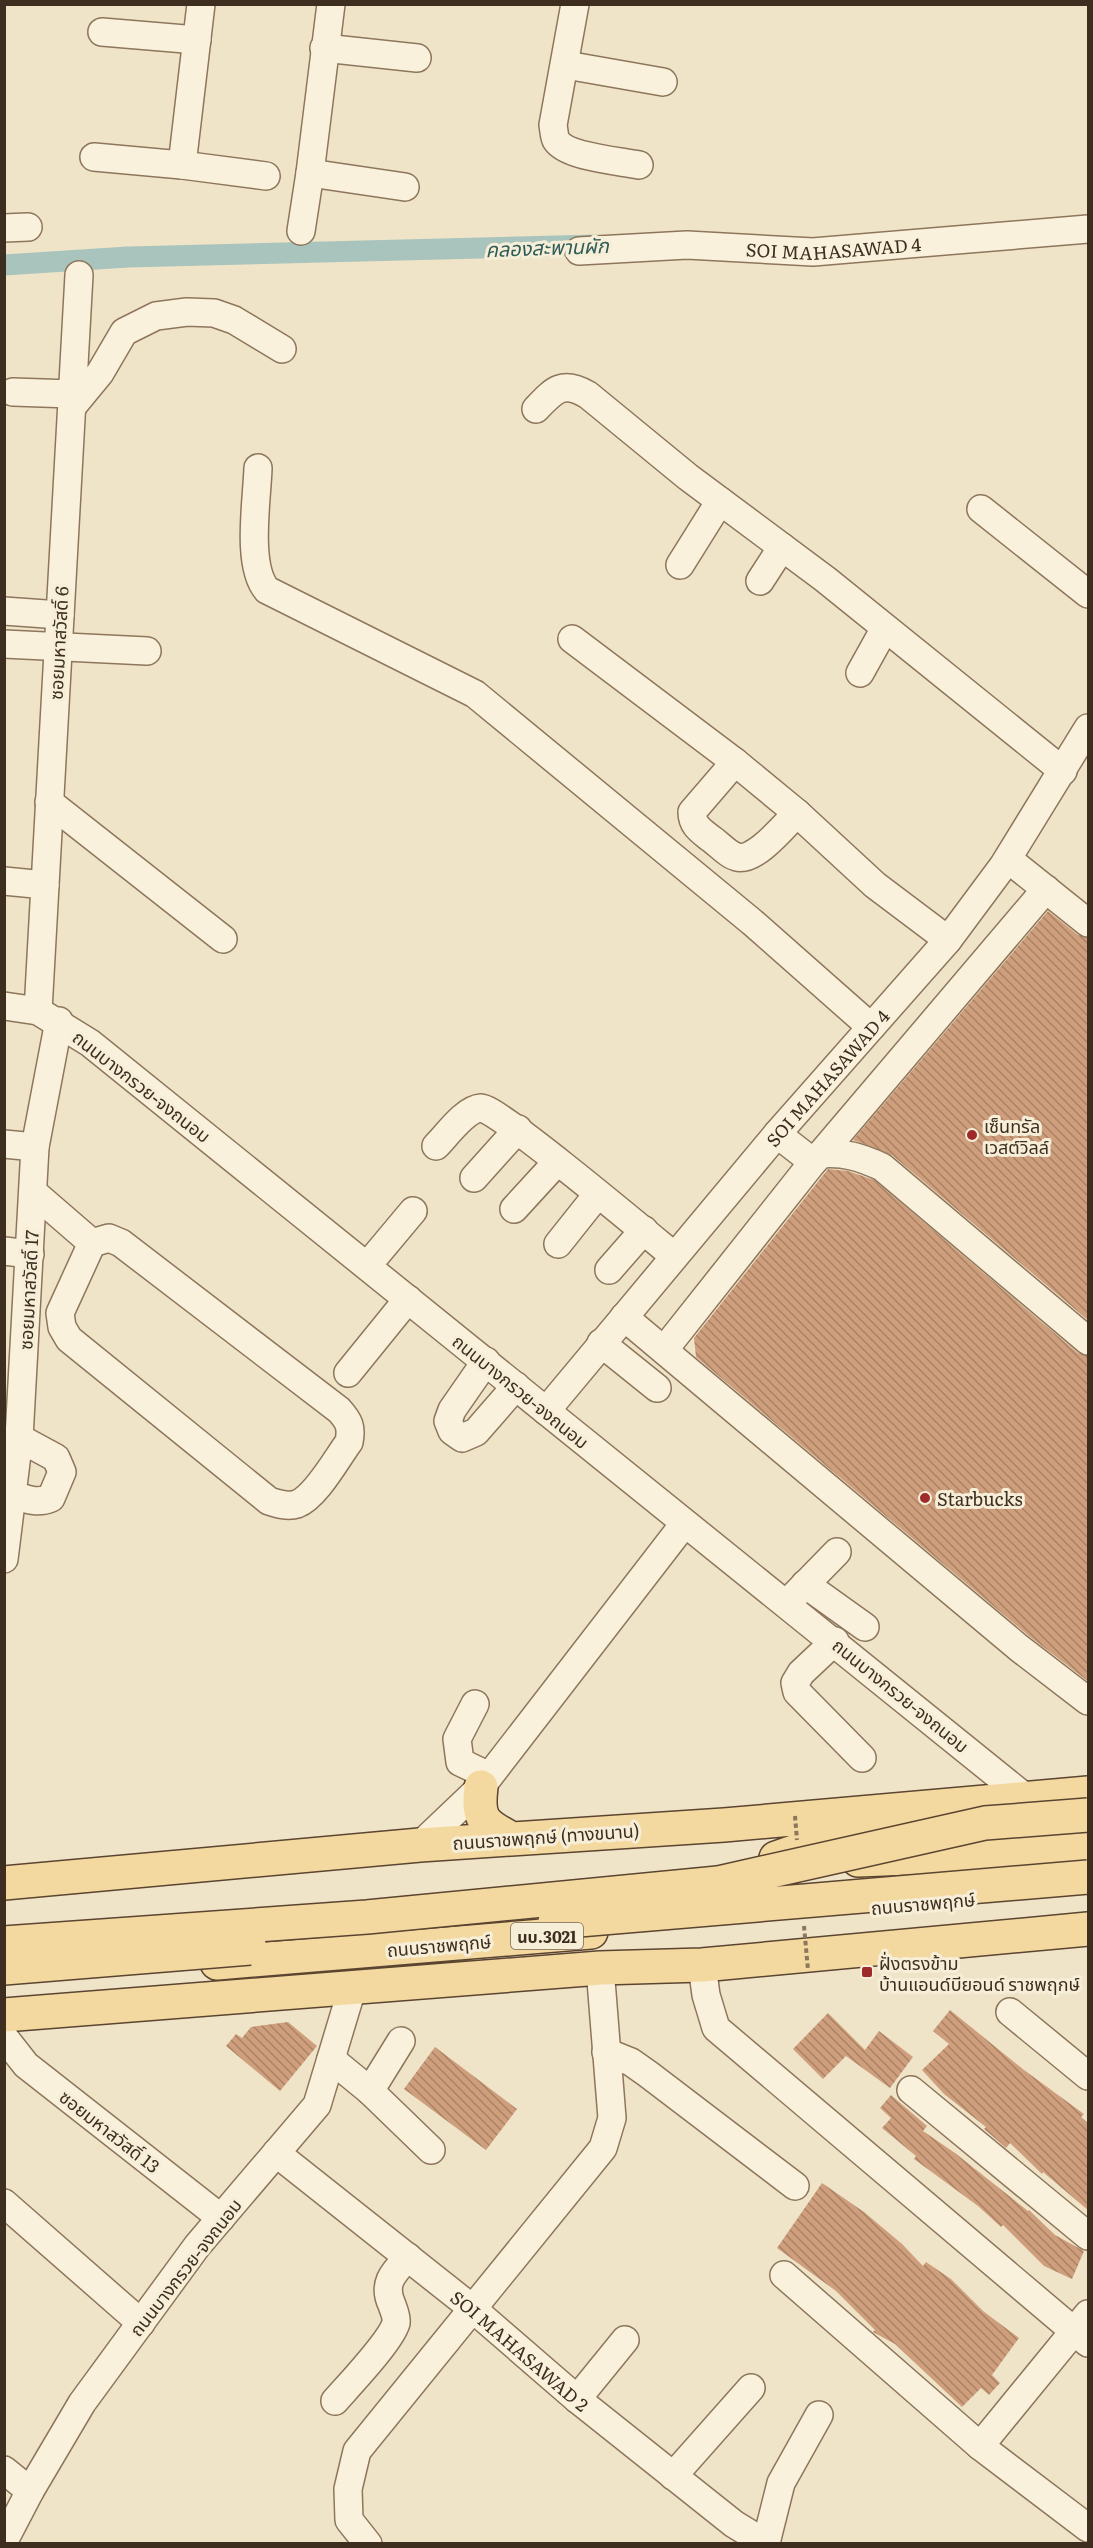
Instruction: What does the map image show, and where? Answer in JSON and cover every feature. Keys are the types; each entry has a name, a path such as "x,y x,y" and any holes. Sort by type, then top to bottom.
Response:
{"main road":[{"path":"485,1782 479,1808 487,1826 512,1839"},
{"name":"ถนนราชพฤกษ์ (ทางขนาน)","path":"4,1883 420,1845 921,1808 1089,1793"},
{"path":"760,1864 921,1808"},
{"path":"4,1942 367,1917 718,1883 985,1823 1089,1815"},
{"path":"4,1931 422,1898 760,1864 935,1857 1089,1844"},
{"path":"4,1968 1089,1877"},
{"name":"ถนนราชพฤกษ์","path":"4,1980 1089,1889"},
{"path":"4,2015 600,1968 702,1965 1089,1929"}],"street":[{"path":"182,165 201,4"},
{"path":"301,231 331,4"},
{"path":"575,4 566,65 553,126 556,140 564,148 577,153 639,165"},
{"path":"102,32 197,40"},
{"path":"324,48 417,58"},
{"path":"566,65 663,82"},
{"path":"94,157 266,176"},
{"path":"310,173 405,187"},
{"name":"SOI MAHASAWAD 4","path":"579,251 687,245 813,252 1089,229"},
{"name":"ซอยมหาสวัสดิ์ 6","path":"48,1016 45,885 79,275"},
{"path":"13,392 72,401 100,373 124,332 156,316 187,312 214,313 234,320 282,349"},
{"path":"536,409 554,391 576,387 885,628 1063,771"},
{"path":"258,468 255,567 260,582 267,590 475,694 752,922 871,1027"},
{"path":"680,565 720,501"},
{"path":"981,508 1089,594"},
{"path":"760,581 782,547"},
{"path":"4,611 60,615"},
{"path":"860,673 885,628"},
{"path":"572,639 735,762 797,813 875,885 948,940"},
{"path":"4,644 147,651"},
{"name":"SOI MAHASAWAD 4","path":"546,1411 777,1134 948,940 1008,859 1089,728"},
{"path":"735,762 692,812 692,819 697,829 737,857 745,857 757,852 797,813"},
{"path":"49,802 223,939"},
{"path":"1008,859 1089,923"},
{"path":"4,881 45,885"},
{"path":"664,1350 817,1158 1046,889"},
{"name":"ถนนบางกรวย-จงถนอม","path":"4,1006 48,1016 90,1043 486,1361 684,1524 835,1641 1026,1798"},
{"name":"ซอยมหาสวัสดิ์ 17","path":"4,1559 12,1495 17,1253 33,1192 35,1147 48,1016"},
{"path":"436,1146 477,1108 486,1108 518,1129 674,1256"},
{"path":"474,1178 518,1129"},
{"path":"777,1134 817,1158 854,1154 882,1167 1089,1341"},
{"path":"4,1144 35,1147"},
{"path":"514,1209 557,1162"},
{"path":"33,1192 92,1243"},
{"path":"558,1244 597,1195"},
{"path":"367,1266 413,1211"},
{"path":"609,1270 644,1230"},
{"path":"109,1238 121,1243 339,1410 348,1421 351,1431 349,1442 309,1497 297,1504 285,1506 269,1501 69,1339 62,1327 60,1313 92,1243 109,1238"},
{"path":"348,1373 408,1299"},
{"path":"624,1317 1019,1648 1089,1701"},
{"path":"602,1343 657,1388"},
{"path":"486,1361 452,1410 448,1421 452,1431 462,1438 476,1432 516,1386"},
{"path":"12,1495 36,1502 51,1498 62,1472 56,1458 13,1454"},
{"path":"420,1845 485,1782 684,1524"},
{"path":"787,1603 837,1552"},
{"path":"806,1584 864,1627"},
{"path":"835,1641 801,1673 795,1683 797,1692 862,1758"},
{"path":"475,1704 457,1739 459,1755 460,1761 485,1782"},
{"path":"702,1965 706,1995 716,2028 1084,2330 980,2446"},
{"path":"368,2544 349,2520 348,2489 357,2451 603,2148 612,2118 600,1968"},
{"name":"ถนนบางกรวย-จงถนอม","path":"4,2541 30,2491 82,2403 221,2218 317,2105 352,1989"},
{"path":"1010,2012 1089,2076"},
{"name":"ซอยมหาสวัสดิ์ 13","path":"4,2037 26,2065 221,2218"},
{"path":"370,2091 401,2041"},
{"path":"606,2052 631,2062 648,2074 795,2186"},
{"path":"331,2059 370,2091 431,2150"},
{"path":"911,2090 1089,2236"},
{"name":"SOI MAHASAWAD 2","path":"276,2153 473,2309 577,2399 734,2524 766,2543"},
{"path":"4,2204 141,2323"},
{"path":"335,2401 391,2333 396,2315 388,2296 387,2285 392,2274 408,2257"},
{"path":"784,2276 980,2446 1089,2528"},
{"path":"577,2399 625,2340"},
{"path":"674,2476 751,2388"},
{"path":"766,2543 781,2483 819,2415"},
{"path":"4,2470 30,2491"}],"building":[{"path":"1048,911 1078,935 1089,938 1089,1321 892,1155 853,1140"},
{"name":"เซ็นทรัล เวสต์วิลล์","path":"828,1169 848,1171 874,1180 1078,1353 1089,1356 1089,1682 1029,1636 696,1357 694,1338"},
{"path":"950,2010 1024,2070 1084,2114 1081,2117 1089,2124 1089,2211 1043,2172 1042,2174 1010,2143 1006,2148 984,2129 986,2127 944,2094 922,2070 949,2044 933,2031"},
{"path":"828,2013 865,2050 879,2031 913,2057 890,2088 846,2056 823,2079 793,2049"},
{"path":"288,2022 317,2046 280,2091 226,2046 236,2034 242,2038 251,2027"},
{"path":"435,2047 517,2109 486,2150 404,2089"},
{"path":"891,2095 927,2126 923,2131 1029,2210 1055,2235 1084,2251 1072,2279 1044,2266 1003,2225 1001,2227 978,2206 914,2159 916,2156 882,2128 891,2118 880,2108"},
{"path":"822,2183 864,2212 902,2244 923,2266 926,2262 951,2279 983,2311 1019,2338 992,2375 1000,2383 989,2395 981,2388 962,2407 895,2344 873,2332 875,2330 836,2291 777,2248"}],"waterway":[{"name":"คลองสะพานผัก","path":"4,265 128,257 595,245"}],"place":[{"name":"เซ็นทรัล เวสต์วิลล์","path":"972,1135"},
{"name":"Starbucks","path":"925,1498"},
{"name":"ฝั่งตรงข้าม บ้านแอนด์บียอนด์ ราชพฤกษ์","path":"867,1972"}]}
